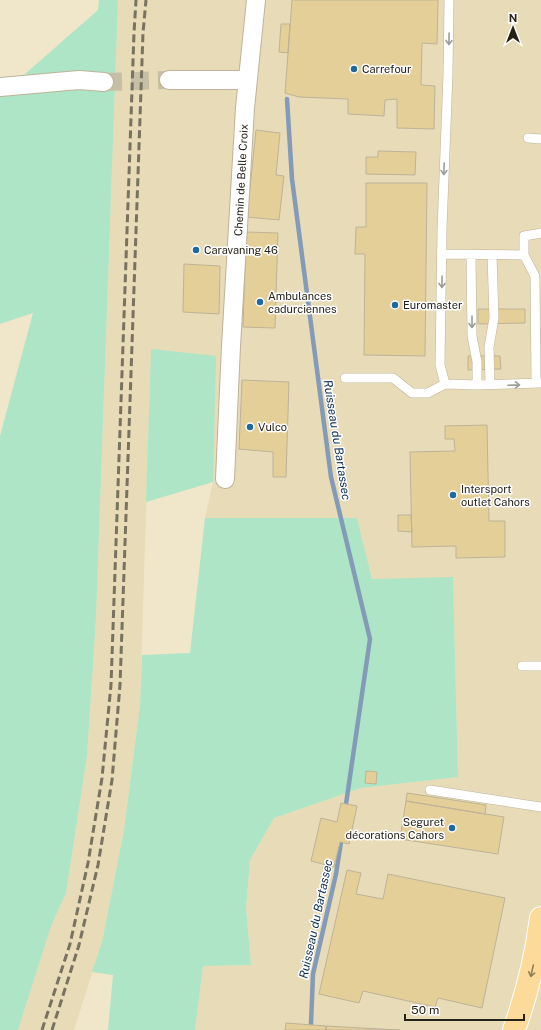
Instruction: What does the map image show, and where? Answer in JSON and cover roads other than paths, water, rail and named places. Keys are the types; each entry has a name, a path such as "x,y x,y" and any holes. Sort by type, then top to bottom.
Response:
{"main road":[{"path":"514,1030 530,978 538,945 541,918"},
{"path":"527,1030 541,988"}],"street":[{"name":"Chemin de Belle Croix","path":"225,479 247,80 256,0"},
{"path":"0,87 79,80 104,82"},
{"path":"169,80 247,80"}],"lane":[{"path":"445,384 440,365 442,229 449,44 449,0"},
{"path":"528,138 541,139"},
{"path":"346,378 393,378 412,392 428,393 445,384 490,385 539,383 535,276 524,255 524,236 541,233"},
{"path":"442,254 524,255"},
{"path":"471,254 472,336 477,362 477,385"},
{"path":"490,385 489,347 494,318 492,255"},
{"path":"522,666 541,666"},
{"path":"430,790 541,807"}],"waterway":[{"name":"Ruisseau du Bartassec","path":"287,99 292,179 331,477 370,639 346,804"},
{"name":"Ruisseau du Bartassec","path":"311,1024 313,974 336,874 341,842"}],"tunnel":[{"path":"104,82 169,80"}],"railway":[{"path":"42,1030 70,944 88,863 102,778 111,685 136,0"},
{"path":"52,1030 79,945 98,865 112,780 120,685 143,33 146,0"}],"place":[{"name":"Carrefour","path":"354,69"},
{"name":"Caravaning 46","path":"196,250"},
{"name":"Ambulances cadurciennes","path":"260,302"},
{"name":"Euromaster","path":"395,305"},
{"name":"Vulco","path":"250,427"},
{"name":"Intersport outlet Cahors","path":"453,495"},
{"name":"Seguret décorations Cahors","path":"452,828"}]}
